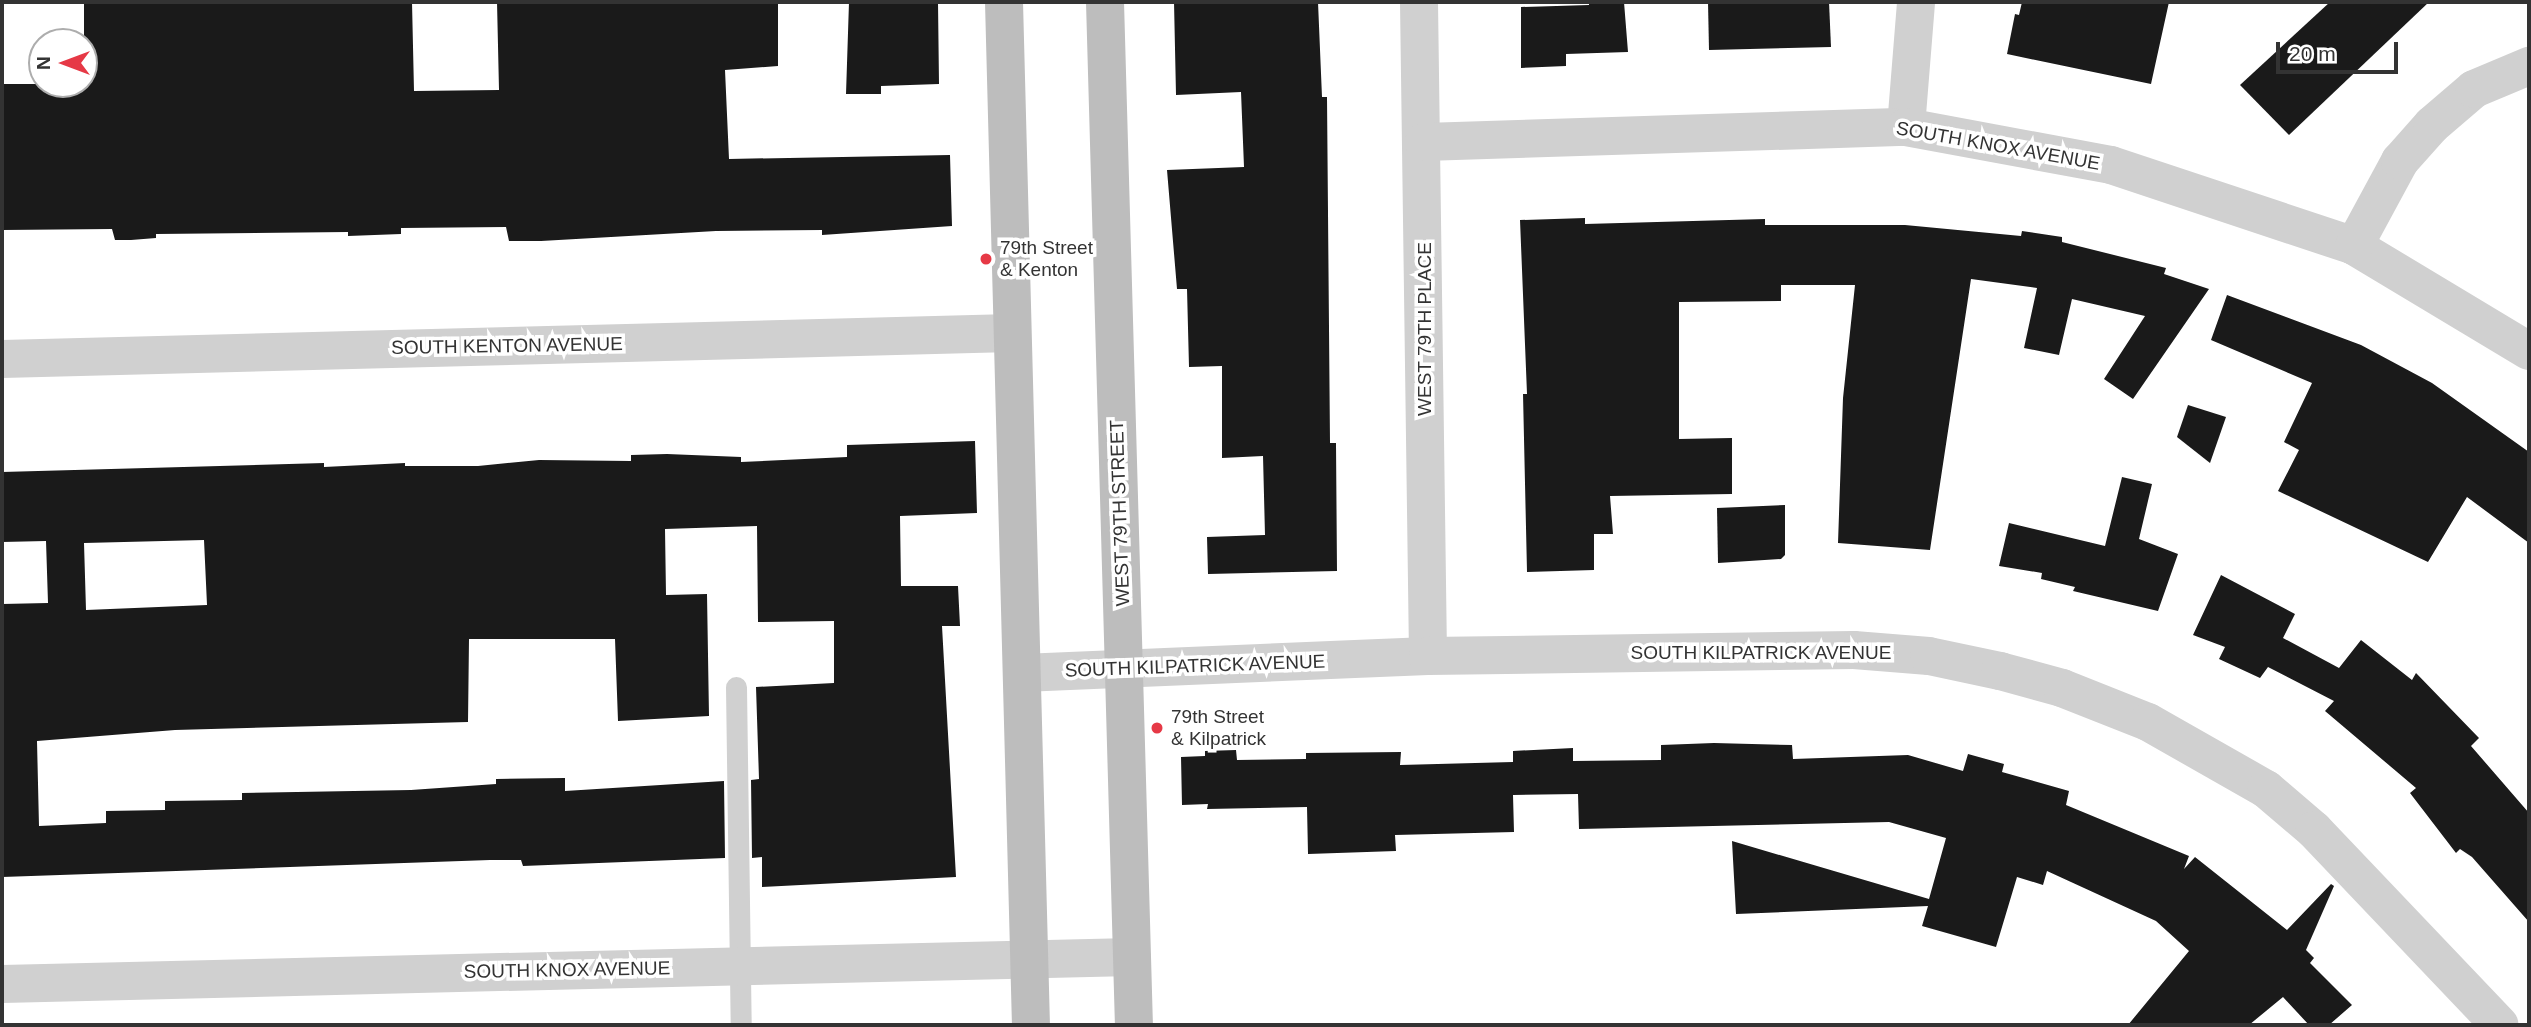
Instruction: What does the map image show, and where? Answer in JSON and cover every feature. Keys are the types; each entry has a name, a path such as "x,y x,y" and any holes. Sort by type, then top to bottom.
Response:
{"main road":[{"path":"1004,2 1031,1025"},
{"name":"WEST 79TH STREET","path":"1105,2 1134,1025"}],"street":[{"name":"WEST 79TH PLACE","path":"1419,2 1424,142 1429,656"},
{"path":"1906,127 1916,2"},
{"path":"2354,246 2400,161 2432,125 2474,89 2529,66"},
{"name":"SOUTH KNOX AVENUE","path":"1424,142 1906,127 2111,165 2354,246 2529,351"},
{"name":"SOUTH KENTON AVENUE","path":"2,359 1012,332"},
{"name":"SOUTH KILPATRICK AVENUE","path":"1022,673 1429,656 1854,650 1929,656 2063,688 2148,722 2266,789 2314,830 2500,1025"},
{"name":"SOUTH KNOX AVENUE","path":"2,984 1132,957"}],"lane":[{"path":"736,687 741,1025"}],"building":[{"path":"84,2 412,2 414,91 499,90 497,2 778,2 778,66 725,70 729,159 950,155 952,226 822,235 822,230 716,231 541,241 509,241 506,227 401,228 401,234 348,236 348,232 156,234 156,238 131,240 115,240 112,229 2,230 2,84 28,84 28,98 98,98 98,28 84,28"},
{"path":"849,2 938,2 939,84 881,86 881,94 846,94"},
{"path":"1174,2 1318,2 1322,97 1327,97 1330,443 1336,443 1337,571 1208,574 1207,537 1265,535 1263,456 1222,458 1222,366 1189,367 1187,289 1177,289 1167,170 1244,167 1241,92 1176,95"},
{"path":"1589,2 1624,2 1628,52 1566,54 1566,66 1521,68 1521,7 1589,5"},
{"path":"1708,2 1829,2 1831,47 1709,50"},
{"path":"2022,2 2169,2 2151,84 2007,54 2015,14 2019,15"},
{"path":"2330,2 2429,2 2289,135 2240,85"},
{"path":"1585,218 1585,224 1765,219 1765,225 1905,225 2021,236 2022,231 2062,237 2062,242 2166,268 2164,274 2209,289 2133,399 2104,379 2145,316 2072,299 2059,355 2024,348 2037,288 1971,279 1930,550 1838,543 1843,398 1855,285 1781,285 1781,301 1679,302 1679,439 1732,438 1732,494 1610,496 1613,534 1594,534 1594,570 1527,572 1523,394 1527,394 1520,220"},
{"path":"2227,295 2361,345 2432,383 2529,452 2529,543 2467,497 2428,562 2278,491 2299,450 2284,442 2312,383 2211,340"},
{"path":"2188,405 2226,417 2210,463 2177,437"},
{"path":"975,441 977,513 900,516 901,586 958,586 960,626 942,626 956,877 762,887 762,857 752,858 751,780 759,779 756,687 834,683 834,621 758,622 757,526 665,529 666,595 707,594 709,716 618,721 615,639 469,639 468,722 175,730 37,741 39,826 106,823 106,811 165,810 165,801 242,800 242,793 411,790 496,784 496,779 565,778 565,791 724,781 725,858 523,866 521,860 490,860 2,877 2,604 48,603 46,541 2,542 2,472 324,463 324,467 405,463 405,466 478,466 539,460 631,461 631,455 667,454 741,457 741,462 847,457 847,445","holes":["204,540 207,605 86,610 84,543"]},
{"path":"2122,477 2152,484 2139,539 2178,554 2158,611 2073,591 2075,587 2041,579 2042,573 1999,566 2009,523 2105,546"},
{"path":"1785,505 1785,555 1781,559 1718,563 1717,508"},
{"path":"2221,575 2295,614 2283,638 2339,668 2361,640 2412,680 2416,673 2479,738 2471,746 2529,813 2529,922 2472,857 2460,849 2456,853 2410,793 2416,788 2325,711 2334,701 2268,667 2260,678 2219,659 2225,647 2193,635"},
{"path":"1661,745 1792,745 1793,759 1908,755 1963,771 1968,754 2004,764 2002,772 2069,791 2066,805 2189,856 2184,869 2195,857 2287,930 2331,884 2334,886 2306,950 2314,958 2310,963 2352,1005 2329,1025 2309,1025 2283,997 2249,1025 2128,1025 2189,951 2156,921 2047,871 2043,885 2017,877 1996,947 1922,926 1928,906 1736,914 1732,841 1929,899 1946,838 1889,822 1579,829 1578,794 1513,795 1514,832 1395,835 1396,851 1308,854 1307,807 1207,809 1208,804 1182,805 1181,757 1205,756 1205,751 1236,750 1237,760 1306,759 1306,753 1401,752 1400,765 1513,762 1513,751 1573,748 1573,761 1661,760"}],"place":[{"name":"79th Street & Kenton","path":"986,259"},
{"name":"79th Street & Kilpatrick","path":"1157,728"}]}
